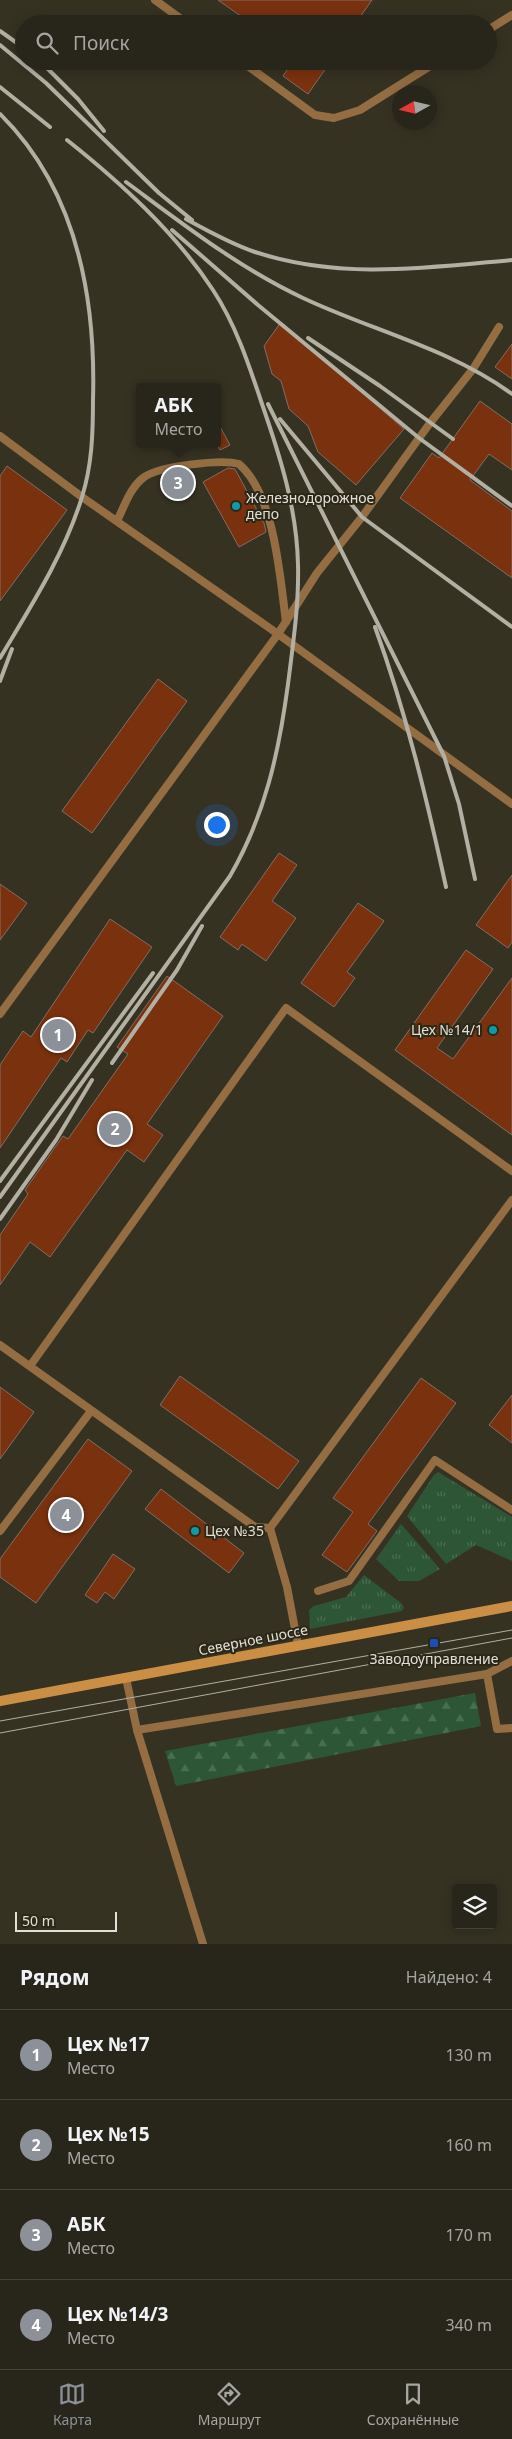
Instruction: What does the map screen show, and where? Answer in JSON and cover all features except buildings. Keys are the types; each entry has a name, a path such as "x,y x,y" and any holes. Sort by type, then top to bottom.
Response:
{"main road":[{"name":"Северное шоссе","path":"0,1702 512,1606"}],"lane":[{"path":"155,0 176,15"},
{"path":"497,24 512,15"},
{"path":"252,70 315,115 334,118 360,110 424,70"},
{"path":"0,1014 278,634 314,578 362,517 430,423 473,369 500,327"},
{"path":"0,436 512,804"},
{"path":"117,521 138,483 153,472 188,464 239,464 254,486 270,523 286,622"},
{"path":"30,1366 286,1008 512,1171"},
{"path":"270,1528 512,1200"},
{"path":"0,1344 255,1527 270,1528"},
{"path":"0,1531 91,1411"},
{"path":"318,1590 349,1582 435,1460 512,1510"},
{"path":"270,1528 287,1587 298,1645"},
{"path":"137,1730 487,1674 512,1661"},
{"path":"487,1674 497,1729 512,1728"},
{"path":"126,1678 137,1730 203,1944"}],"green space":[{"path":"438,1472 512,1517 512,1561 476,1545 446,1564 407,1516 434,1475"},
{"path":"401,1524 440,1569 419,1581 399,1581 376,1559"},
{"path":"364,1575 401,1603 404,1607 402,1611 310,1629 309,1610 314,1606 346,1597"},
{"path":"475,1693 481,1726 176,1786 165,1751"}],"tram line":[{"path":"0,1721 512,1630"},
{"path":"0,1733 512,1638"}],"railway":[{"path":"0,31 15,42"},
{"path":"0,45 15,57"},
{"path":"30,70 159,193 192,220"},
{"path":"49,70 78,99 104,131"},
{"path":"0,87 50,127"},
{"path":"0,114 26,144 47,176 64,210 85,284 91,322 93,361 91,449 82,497 75,518 56,560 35,600 0,658"},
{"path":"0,1197 230,876 242,853 253,830 275,759 288,684 298,595 297,544 291,503 275,443 252,375 229,317 198,269 164,228 127,191 67,140"},
{"path":"126,182 212,245 279,286 329,310 410,341 463,364 512,394"},
{"path":"186,219 246,249 287,261 319,266 383,270 512,260"},
{"path":"172,230 258,305 419,438 512,506"},
{"path":"308,338 380,386 453,439"},
{"path":"268,404 444,756 459,804 475,879"},
{"path":"280,419 362,517 512,627"},
{"path":"375,627 415,756 446,887"},
{"path":"0,681 12,649"},
{"path":"112,1063 177,970 202,926"},
{"path":"0,1181 153,973"},
{"path":"0,1219 56,1140 92,1080"}],"place":[{"name":"АБК","path":"178,483"},
{"name":"Железнодорожное депо","path":"236,506"},
{"name":"Цех №14/1","path":"493,1030"},
{"name":"Цех №17","path":"58,1035"},
{"name":"Цех №15","path":"115,1129"},
{"name":"Цех №14/3","path":"66,1515"},
{"name":"Цех №35","path":"195,1531"},
{"name":"Заводоуправление","path":"434,1643"}]}
